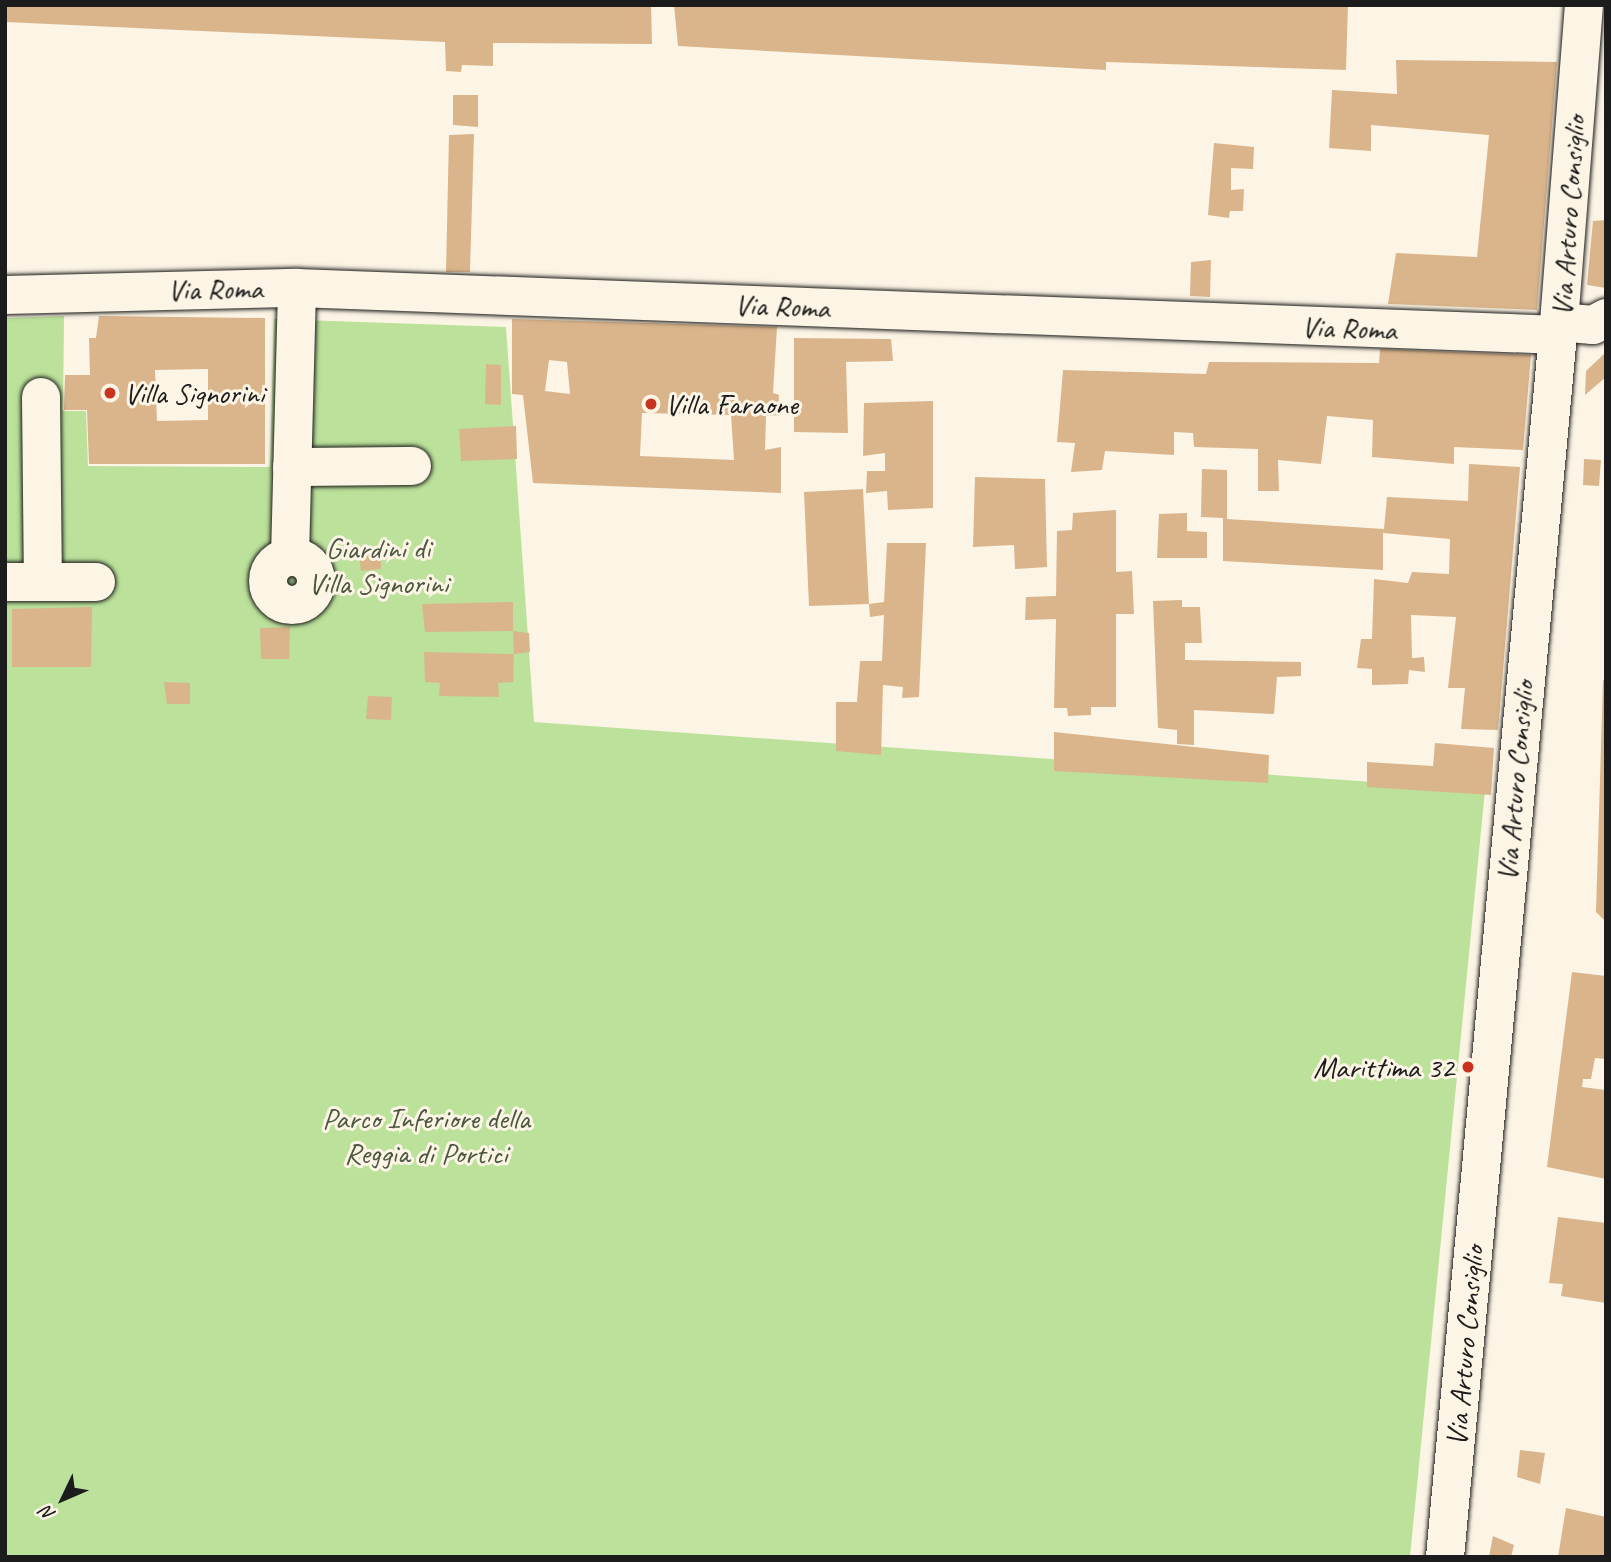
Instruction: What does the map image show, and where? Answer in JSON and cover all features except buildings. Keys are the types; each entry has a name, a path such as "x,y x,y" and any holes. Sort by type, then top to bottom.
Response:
{"main road":[{"name":"Via Arturo Consiglio","path":"1445,1557 1559,329 1584,5"},
{"name":"Via Roma","path":"5,295 297,288 1559,329 1593,325 1606,318"},
{"path":"290,557 297,288"},
{"path":"41,397 43,582"},
{"path":"292,467 412,466"},
{"path":"5,582 96,582"}],"green space":[{"name":"Parco Inferiore della Reggia di Portici","path":"64,316 63,411 86,411 88,466 270,467 274,319 506,327 534,722 1485,790 1410,1557 5,1557 5,318"}],"place":[{"name":"Villa Signorini","path":"110,393"},
{"name":"Villa Faraone","path":"651,404"},
{"name":"Marittima 32","path":"1468,1067"}],"park label":[{"name":"Giardini di Villa Signorini","path":"378,565"}]}
